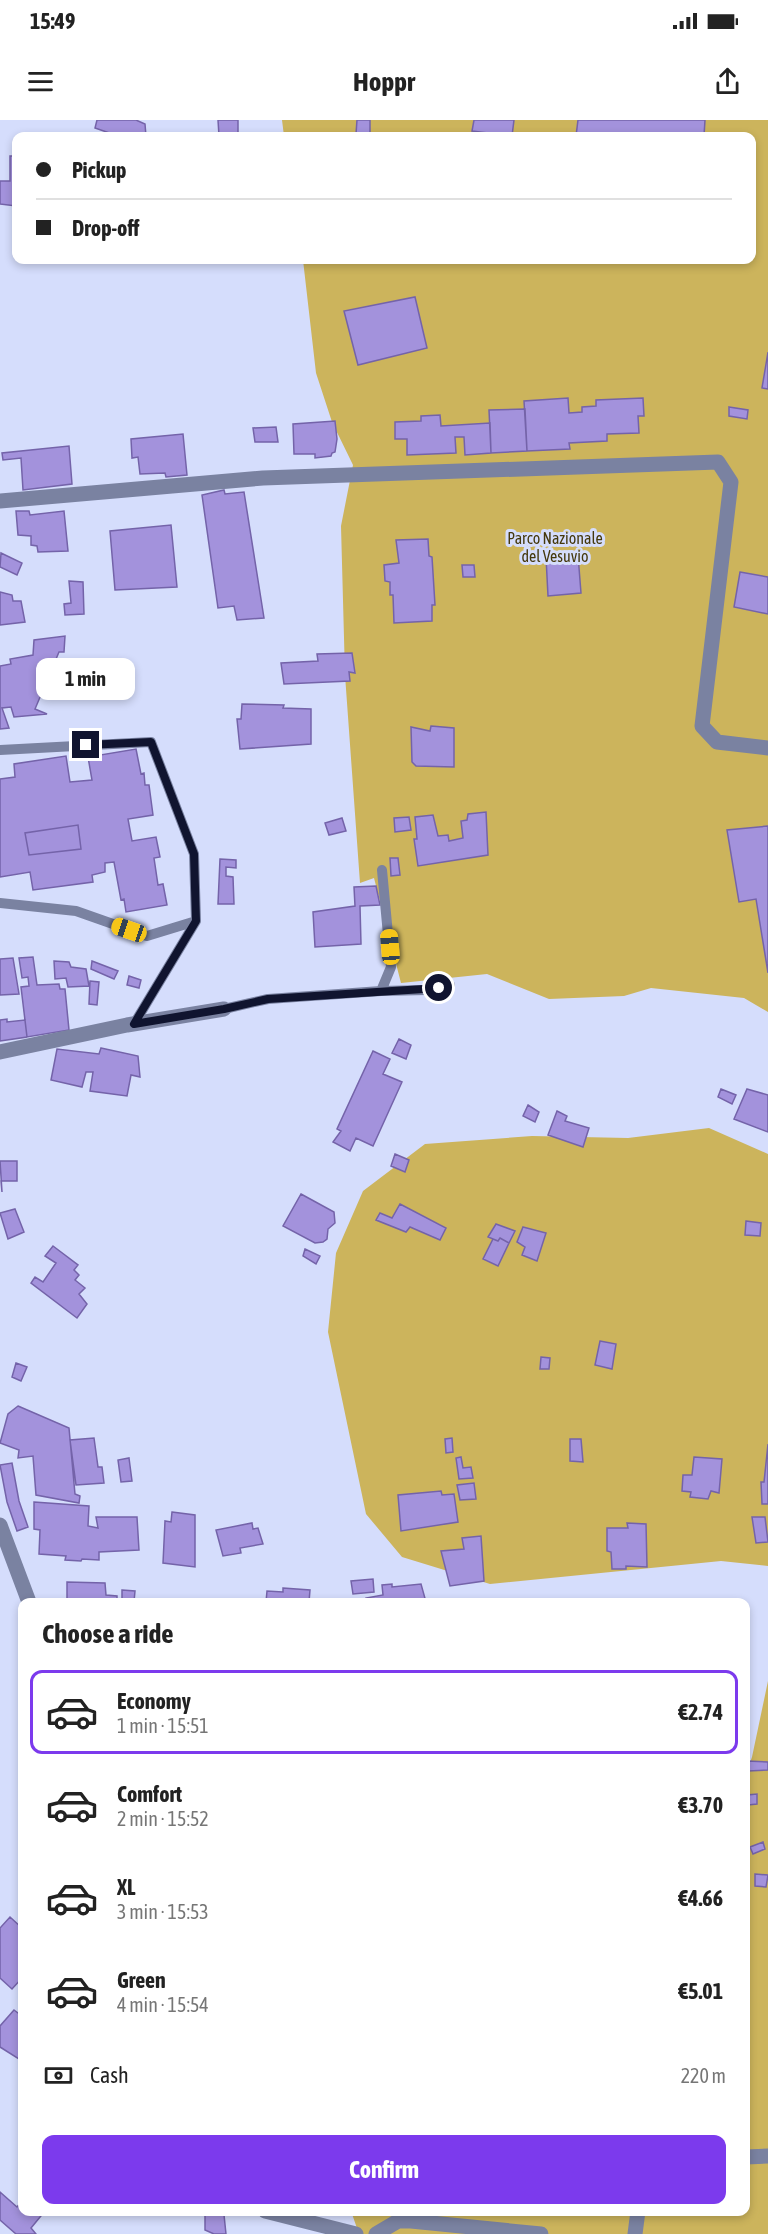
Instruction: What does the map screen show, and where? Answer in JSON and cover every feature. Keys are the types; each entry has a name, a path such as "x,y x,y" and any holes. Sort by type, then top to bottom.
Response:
{"street":[{"path":"0,501 263,478 718,462 731,482 702,726 717,742 768,748"},
{"path":"0,1052 134,1024 224,1009"},
{"path":"0,1525 27,1598"},
{"path":"750,2157 768,2156"},
{"path":"285,2216 356,2234"},
{"path":"635,2234 637,2216"},
{"path":"376,2234 398,2221 541,2234"}],"lane":[{"path":"0,750 151,742 194,854 196,921 134,1024"},
{"path":"381,991 392,966 382,870"},
{"path":"0,903 76,911 147,936 196,921"},
{"path":"224,1009 268,999 427,990 450,985"}],"green space":[{"name":"Parco Nazionale del Vesuvio","path":"282,120 768,120 768,1012 744,998 651,988 624,996 549,999 487,974 401,983 374,878 360,883 345,675 341,526 353,465 332,422 316,373 303,264 756,264 756,132 284,132"},
{"path":"709,1128 768,1154 768,1566 721,1561 490,1584 402,1557 366,1514 328,1332 336,1253 363,1191 425,1144 532,1136 628,1138"},
{"path":"768,1681 768,2234 359,2234 353,2216 750,2216 750,1763"}],"building":[{"path":"97,120 136,120 145,124 146,132 106,132 95,128"},
{"path":"218,120 238,120 238,132 219,132"},
{"path":"357,120 370,120 370,132 356,132"},
{"path":"474,120 514,120 512,132 472,131"},
{"path":"578,120 705,120 704,132 576,132"},
{"path":"10,156 12,156 12,206 0,204 0,181 10,181"},
{"path":"415,297 427,348 358,365 344,311"},
{"path":"768,352 768,389 762,388"},
{"path":"568,398 569,413 582,412 582,407 596,406 596,400 643,398 644,416 638,416 639,433 607,434 607,441 569,443 570,449 527,451 524,401"},
{"path":"729,407 748,410 747,419 729,416"},
{"path":"525,409 527,451 491,453 489,410"},
{"path":"440,415 441,426 490,423 491,453 465,455 464,437 455,437 456,453 407,455 407,439 395,439 395,422 421,421 421,416"},
{"path":"335,421 337,439 335,452 331,456 315,458 315,454 294,454 293,424"},
{"path":"276,427 278,442 255,442 253,428"},
{"path":"183,434 187,475 166,477 165,473 140,474 138,457 132,458 131,439"},
{"path":"69,446 72,484 23,490 21,458 3,460 2,453"},
{"path":"224,490 225,494 244,492 264,618 237,620 234,606 218,608 202,495"},
{"path":"16,511 29,511 30,515 64,511 68,551 38,552 37,546 31,545 31,536 18,535"},
{"path":"171,525 177,587 115,590 110,531"},
{"path":"428,539 429,556 432,557 435,605 432,605 432,621 394,623 393,595 390,595 390,582 385,581 384,565 399,563 396,540"},
{"path":"1,553 22,563 17,575 0,567"},
{"path":"578,555 581,593 548,596 546,557"},
{"path":"462,565 474,565 475,577 463,577"},
{"path":"740,572 768,577 768,614 734,607"},
{"path":"69,581 83,582 84,614 65,615 64,604 71,603"},
{"path":"0,592 12,595 13,601 21,601 25,622 0,625"},
{"path":"65,636 64,652 59,652 35,709 47,714 14,717 11,707 2,708 9,728 0,729 0,666 11,664 10,659 33,655 34,640"},
{"path":"352,653 355,673 349,672 350,681 284,684 281,663 318,661 317,654"},
{"path":"242,704 284,705 283,708 311,709 311,744 240,749 237,719 241,719"},
{"path":"431,726 454,728 454,767 416,766 412,762 411,727 430,731"},
{"path":"136,749 141,774 144,773 145,785 149,785 153,815 128,819 132,841 156,837 160,857 154,858 158,885 163,884 167,905 126,912 124,899 121,900 114,862 105,863 105,872 92,875 93,882 33,890 30,872 0,877 0,779 15,777 14,764 66,756 70,782 92,780 88,757","holes":["78,825 81,849 29,855 25,833"]},
{"path":"486,812 488,855 418,866 414,839 417,839 415,817 433,815 438,836 448,835 449,841 463,838 461,821 467,820 468,814"},
{"path":"409,817 411,830 395,832 394,818"},
{"path":"342,818 346,831 329,835 325,823"},
{"path":"78,825 81,849 29,855 25,833"},
{"path":"768,826 768,973 756,899 739,902 727,830"},
{"path":"390,858 398,858 400,875 391,876"},
{"path":"220,859 236,860 236,868 226,867 226,876 233,877 234,904 218,904"},
{"path":"376,886 380,905 360,906 361,944 315,947 313,912 355,906 354,887"},
{"path":"33,957 37,985 59,984 60,989 65,989 69,1030 27,1037 21,987 29,986 28,977 22,978 19,958"},
{"path":"13,958 19,994 0,995 0,959"},
{"path":"54,961 69,962 71,967 86,969 89,986 68,987 66,978 55,979"},
{"path":"92,961 118,971 114,979 91,969"},
{"path":"129,976 141,980 139,988 127,985"},
{"path":"90,981 99,982 97,1005 89,1004"},
{"path":"7,1019 7,1022 25,1020 27,1037 0,1041 0,1020"},
{"path":"399,1039 411,1045 406,1059 392,1053"},
{"path":"101,1048 138,1056 140,1077 131,1075 127,1096 90,1091 93,1072 86,1072 82,1087 51,1080 57,1049 99,1054"},
{"path":"373,1051 390,1059 383,1074 402,1082 373,1146 356,1138 350,1151 333,1142 341,1131 337,1129"},
{"path":"721,1089 736,1095 732,1104 718,1097"},
{"path":"747,1089 768,1095 768,1132 734,1119"},
{"path":"528,1105 539,1112 535,1122 523,1116"},
{"path":"557,1111 567,1116 565,1121 589,1128 583,1147 548,1135"},
{"path":"395,1154 409,1160 405,1172 391,1166"},
{"path":"0,1161 17,1161 17,1181 1,1181"},
{"path":"301,1194 334,1212 335,1223 328,1229 327,1239 323,1242 315,1243 283,1226"},
{"path":"400,1204 446,1228 440,1240 410,1227 406,1232 376,1220 380,1213 392,1218"},
{"path":"15,1209 24,1232 8,1239 0,1213"},
{"path":"746,1221 761,1223 760,1236 745,1235"},
{"path":"496,1224 515,1231 509,1243 500,1238 498,1241 488,1237"},
{"path":"523,1227 546,1233 537,1261 522,1255 525,1247 517,1242"},
{"path":"500,1238 509,1243 498,1266 483,1259 493,1239 498,1241"},
{"path":"53,1246 78,1265 74,1270 79,1275 75,1280 85,1288 79,1294 87,1304 77,1318 31,1283 35,1277 43,1282 56,1263 45,1256"},
{"path":"305,1249 320,1256 316,1264 303,1256"},
{"path":"600,1341 616,1344 612,1369 595,1365"},
{"path":"541,1357 550,1358 549,1369 540,1369"},
{"path":"16,1363 27,1367 21,1381 12,1377"},
{"path":"18,1406 69,1428 75,1494 80,1496 79,1503 36,1495 33,1456 18,1458 19,1450 0,1443 8,1414"},
{"path":"94,1438 98,1467 102,1467 104,1483 76,1485 70,1440"},
{"path":"452,1438 453,1452 446,1453 445,1439"},
{"path":"570,1439 581,1439 583,1462 570,1461"},
{"path":"768,1444 768,1504 762,1504 761,1482 764,1482"},
{"path":"461,1457 463,1468 471,1467 473,1478 459,1479 456,1458"},
{"path":"694,1457 722,1459 719,1493 711,1491 708,1499 690,1497 691,1492 682,1491 683,1475 692,1475"},
{"path":"129,1458 132,1481 121,1482 118,1460"},
{"path":"12,1463 19,1501 28,1527 17,1531 7,1502 0,1465"},
{"path":"474,1483 476,1499 460,1500 457,1485"},
{"path":"441,1491 442,1495 454,1494 458,1522 401,1531 398,1495"},
{"path":"34,1502 89,1506 88,1526 98,1528 96,1517 137,1517 139,1550 99,1552 99,1560 82,1559 81,1561 65,1560 66,1556 39,1554 40,1530 34,1529"},
{"path":"172,1512 195,1515 195,1567 163,1563 165,1521 171,1522"},
{"path":"752,1517 765,1517 768,1542 756,1543"},
{"path":"252,1523 253,1529 258,1528 263,1544 240,1548 241,1553 223,1556 216,1530"},
{"path":"627,1523 646,1524 647,1567 626,1566 626,1569 612,1569 611,1552 607,1551 607,1528 628,1528"},
{"path":"481,1536 484,1581 450,1586 441,1551 464,1549 462,1538"},
{"path":"373,1579 374,1592 353,1594 351,1581"},
{"path":"67,1582 105,1583 106,1595 117,1596 117,1598 67,1598"},
{"path":"392,1584 392,1587 421,1584 425,1598 366,1598 383,1595 382,1585"},
{"path":"283,1588 310,1590 309,1598 266,1598 267,1591 283,1592"},
{"path":"122,1590 135,1591 134,1598 122,1598"},
{"path":"750,1761 768,1762 768,1770 750,1771"},
{"path":"757,1794 757,1804 750,1805 750,1795"},
{"path":"763,1842 765,1849 753,1854 750,1847"},
{"path":"755,1874 768,1875 766,1887 755,1886"},
{"path":"10,1917 18,1924 18,1982 12,1989 0,1978 0,1928"},
{"path":"14,2010 18,2013 18,2058 0,2047 0,2026"},
{"path":"0,2192 18,2206 18,2216 41,2216 31,2228 36,2234 16,2234 0,2220"},
{"path":"205,2216 224,2216 226,2234 214,2234 205,2230"}],"route":[{"path":"86,745 151,742 194,854 196,921 168,964 134,1024 268,999 439,988"}]}
